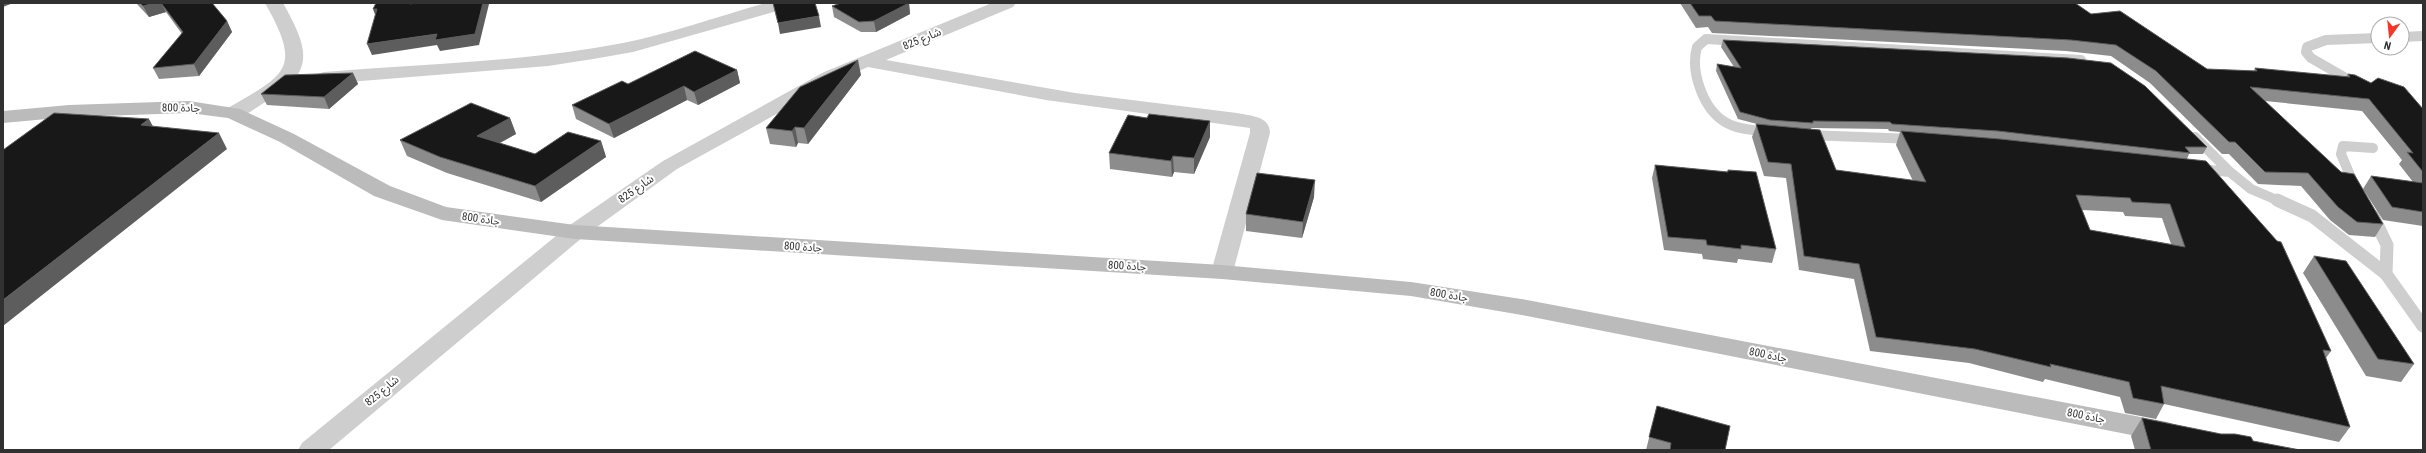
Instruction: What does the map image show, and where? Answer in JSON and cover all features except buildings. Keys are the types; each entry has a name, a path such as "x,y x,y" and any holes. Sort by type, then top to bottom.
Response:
{"main road":[{"name":"جادة 800","path":"3,117 69,110 182,107 233,113 287,138 382,191 442,213 575,232 1222,272 1412,289 1527,308 2190,436"}],"street":[{"path":"233,113 264,95 291,72 295,61 295,43 274,3"},
{"path":"284,79 351,77 548,60 593,54 627,48 785,3"},
{"path":"980,3 1005,4"},
{"name":"شارع 825","path":"311,450 575,232 670,165 831,76 869,62 1005,4"},
{"path":"869,62 983,84 1256,123 1260,126 1260,133 1222,272"}],"lane":[{"path":"2410,37 2423,36"},
{"path":"2364,88 2311,58 2306,52 2307,47 2326,40 2370,38"},
{"path":"1780,134 1743,128 1724,121 1711,108 1694,70 1697,47 1706,39 2066,58 2096,62"},
{"path":"2185,127 2230,172 2251,189 2312,216 2386,274 2423,326"},
{"path":"1796,134 1926,140"},
{"path":"2373,148 2350,145 2343,146 2341,150 2348,176 2377,222 2387,245 2386,274"},
{"path":"2191,168 2230,172"}]}
